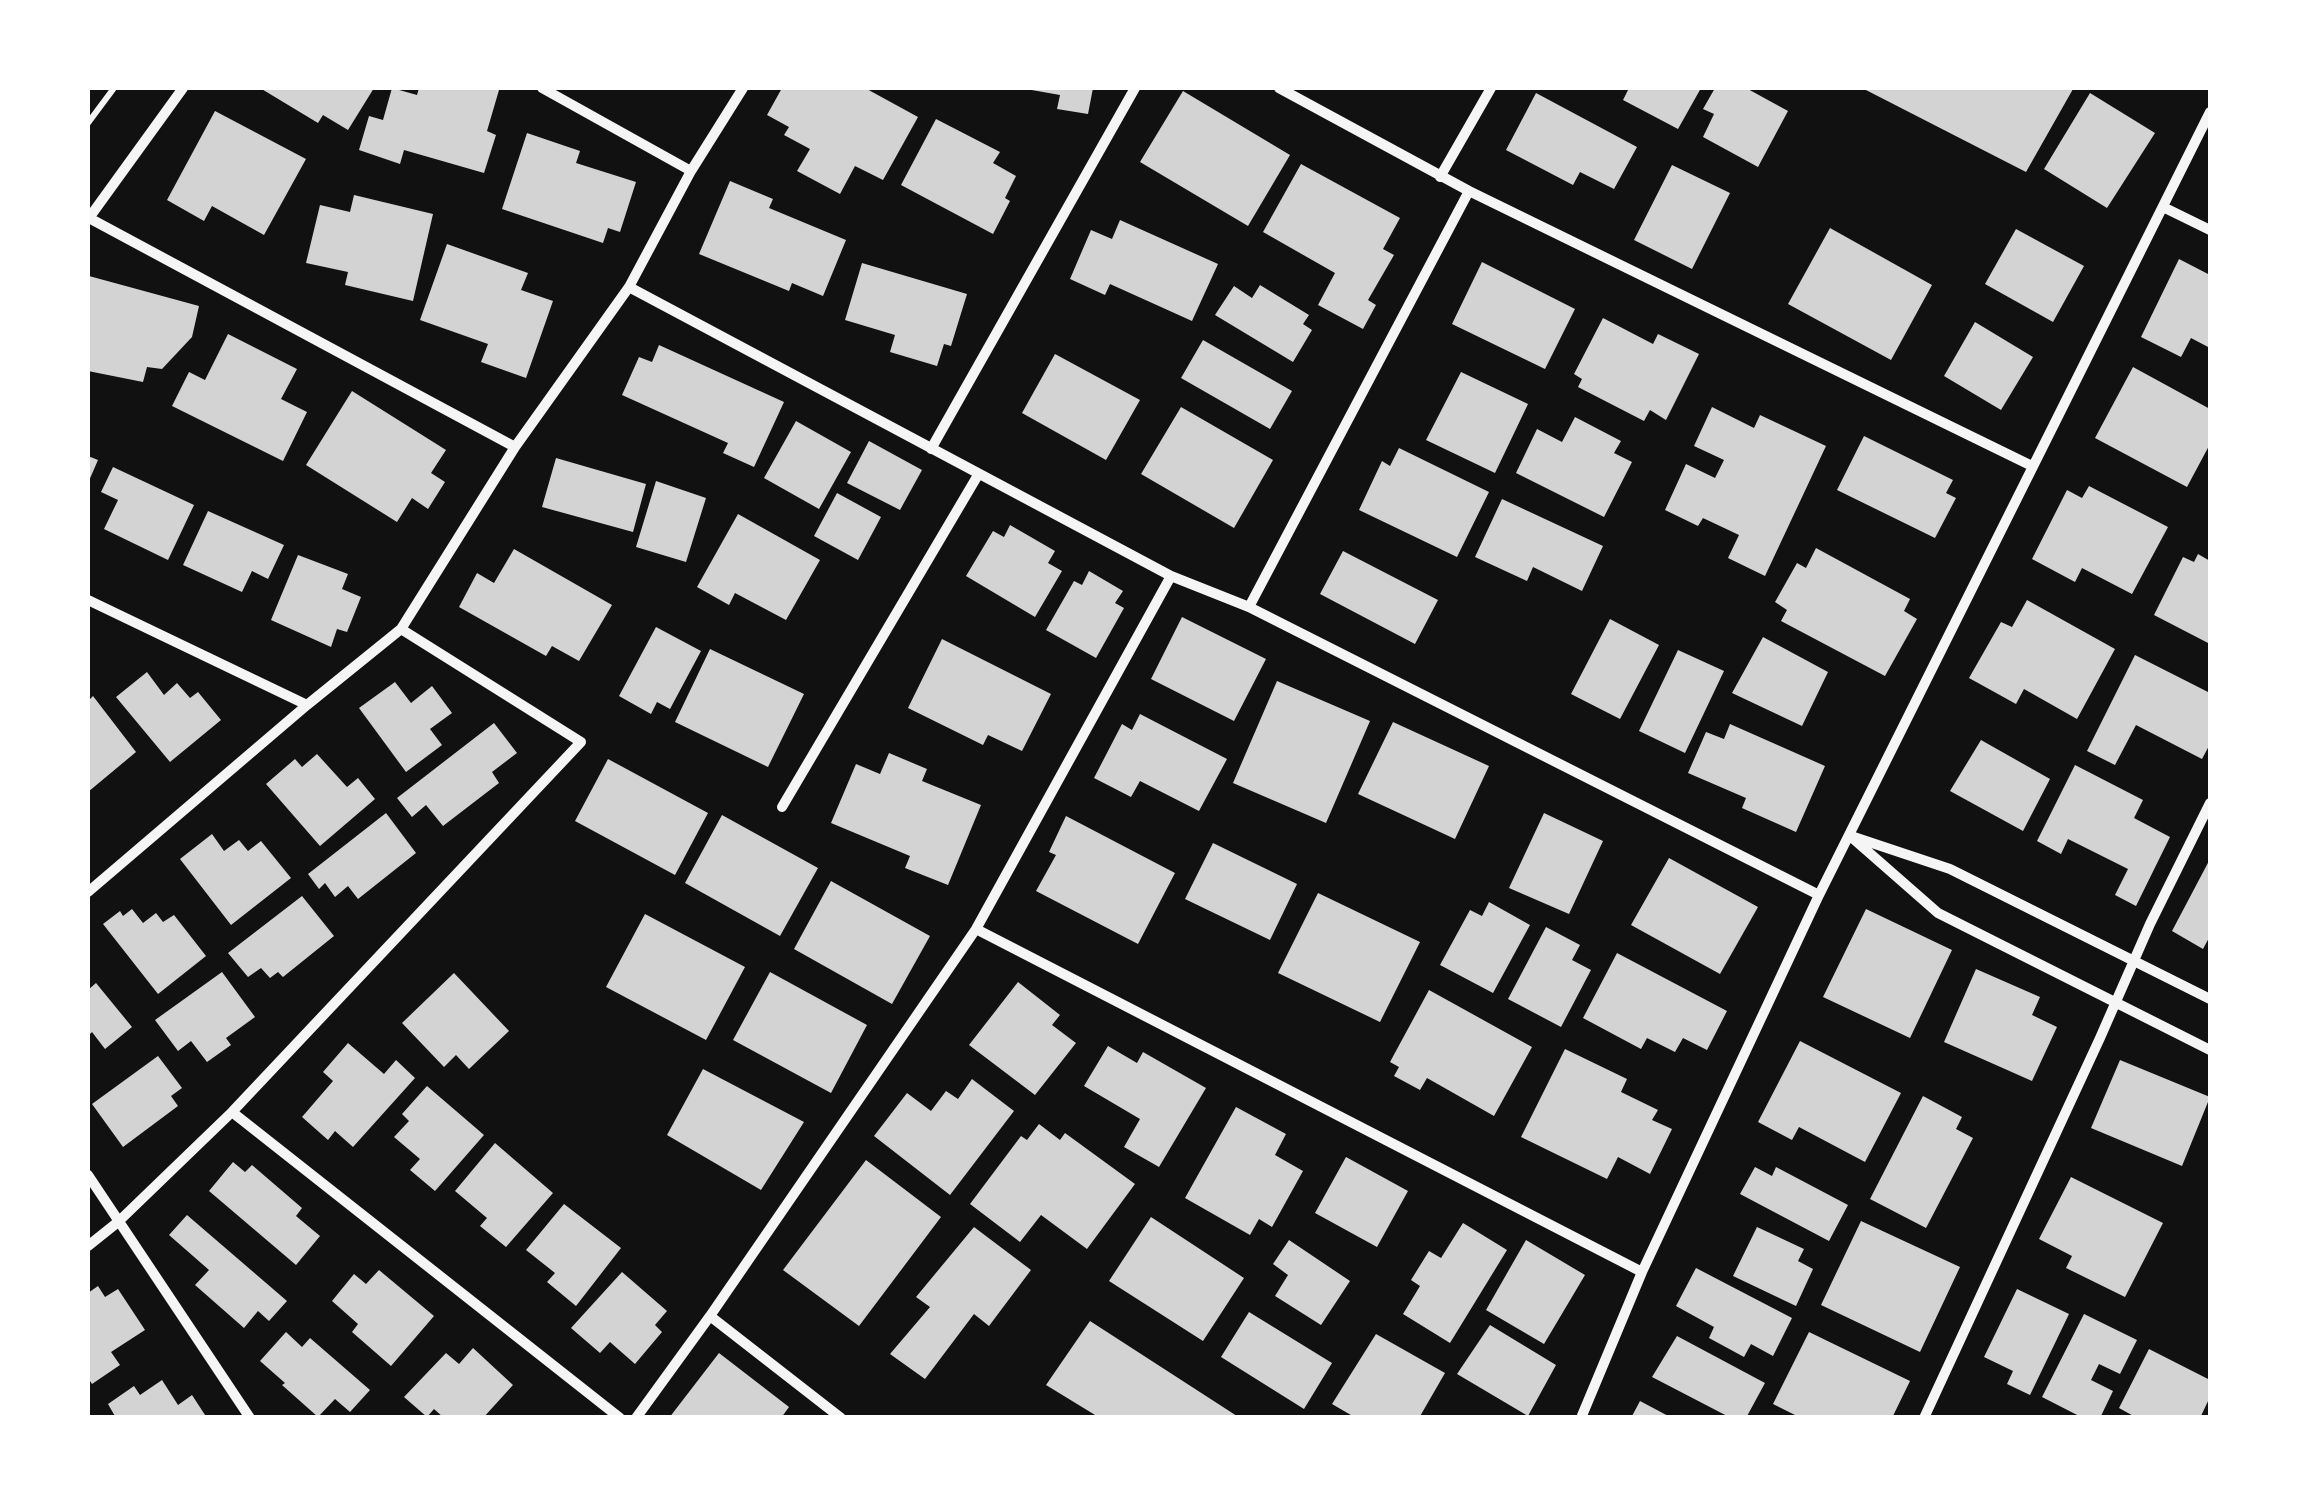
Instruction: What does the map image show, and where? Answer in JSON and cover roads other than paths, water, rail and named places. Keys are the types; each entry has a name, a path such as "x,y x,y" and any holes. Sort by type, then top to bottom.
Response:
{"street":[{"path":"184,88 89,218 515,447"},
{"path":"542,88 691,171"},
{"path":"88,892 401,629 515,447 629,287 691,171 742,88"},
{"path":"931,449 1136,88"},
{"path":"1279,88 1468,191 2032,466"},
{"path":"1440,176 1490,88"},
{"path":"1582,1418 1642,1272 1819,895 2210,112"},
{"path":"1249,608 1468,191"},
{"path":"2162,207 2210,230"},
{"path":"629,287 1171,576 1249,608 1819,895"},
{"path":"782,807 978,474"},
{"path":"636,1418 976,929 1171,576"},
{"path":"88,600 306,705"},
{"path":"88,1246 232,1112 582,742 401,629"},
{"path":"1924,1418 2150,924 2210,803"},
{"path":"1849,835 1950,869 2210,998"},
{"path":"1849,835 1938,913 2210,1050"},
{"path":"976,929 1642,1272"},
{"path":"232,1112 620,1418"},
{"path":"88,1175 250,1418"},
{"path":"710,1316 842,1418"}]}
